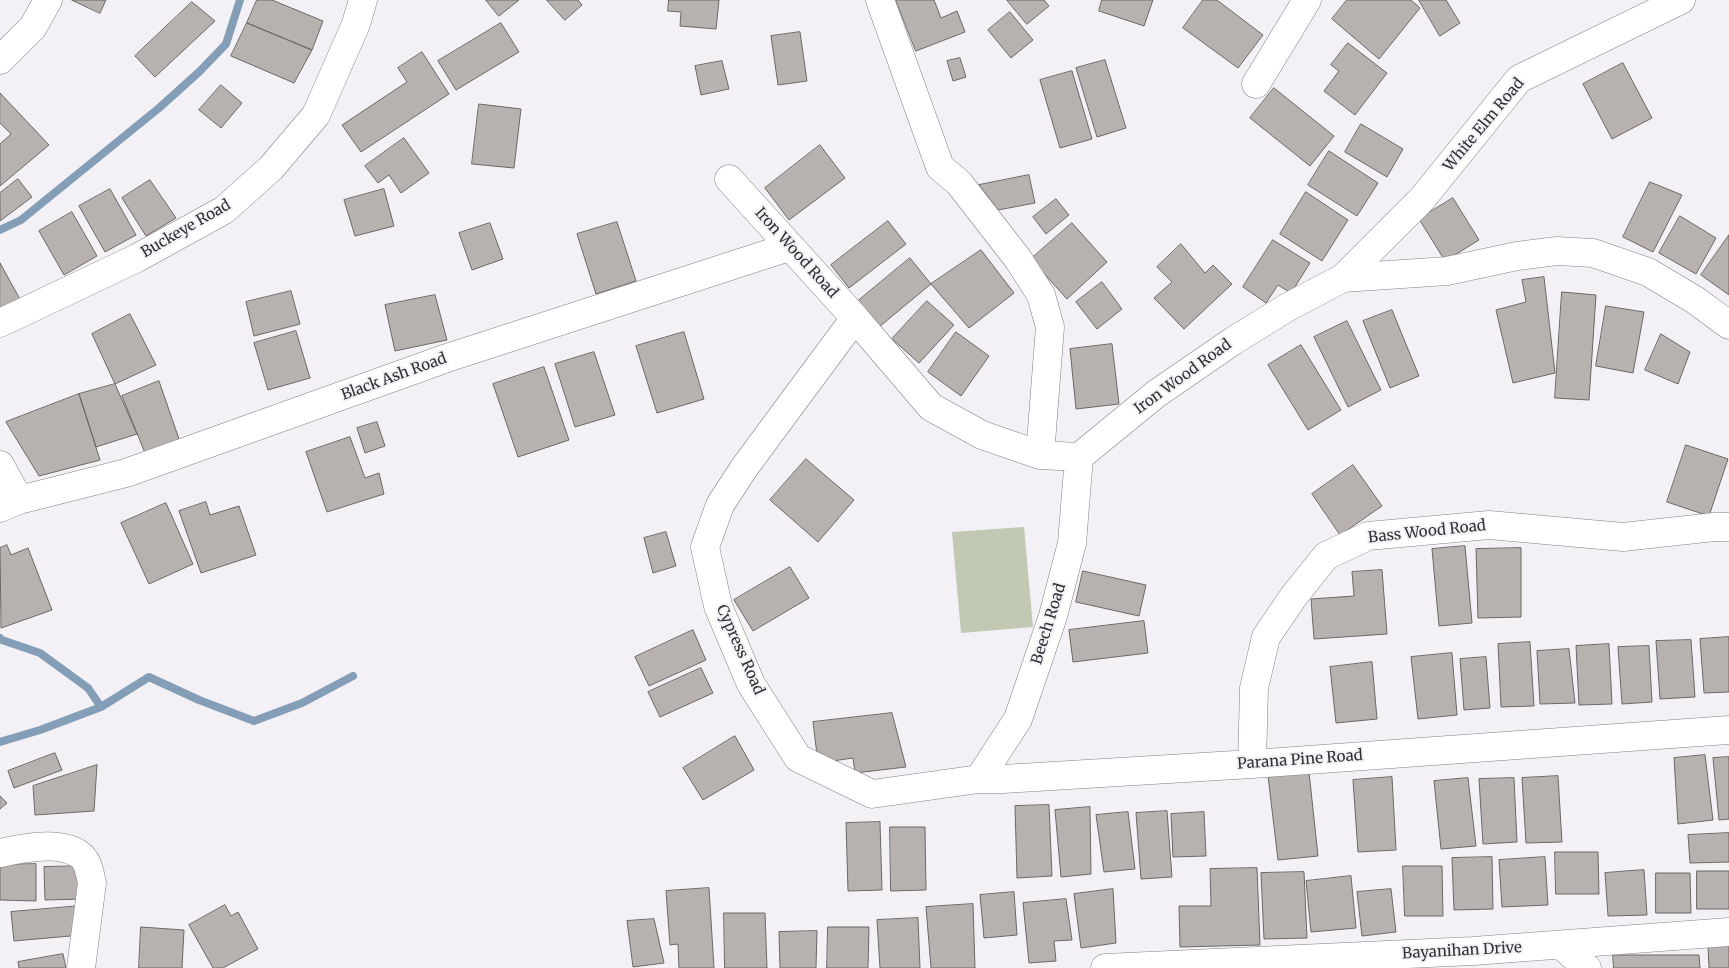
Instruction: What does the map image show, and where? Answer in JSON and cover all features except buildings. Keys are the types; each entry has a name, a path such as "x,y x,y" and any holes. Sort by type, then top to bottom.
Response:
{"street":[{"path":"0,60 33,27 48,0"},
{"name":"Buckeye Road","path":"0,323 137,258 224,210 231,204 271,168 316,115 356,24 363,0"},
{"path":"880,0 940,167 959,183 971,198 1018,259 1041,295 1050,327 1040,455"},
{"path":"1256,84 1307,0"},
{"name":"White Elm Road","path":"1343,278 1422,199 1519,79 1681,0"},
{"name":"Iron Wood Road","path":"729,179 855,318 931,407 982,435 1040,455 1080,457 1156,394 1225,347 1288,307 1343,278 1447,271 1517,256 1557,251 1593,253 1648,272 1695,300 1729,325"},
{"name":"Black Ash Road","path":"9,504 126,473 447,358 789,247"},
{"name":"Cypress Road","path":"855,318 744,468 720,506 705,547 718,606 751,684 798,758 872,794"},
{"name":"Beech Road","path":"979,778 1018,719 1053,616 1072,543 1080,457"},
{"path":"0,465 9,504"},
{"name":"Bass Wood Road","path":"1252,764 1254,688 1266,637 1294,596 1326,556 1368,536 1489,525 1623,537 1724,522"},
{"name":"Parana Pine Road","path":"872,794 979,778 1003,779 1252,764 1729,730"},
{"path":"0,853 48,846 69,849 82,855 89,870 92,883 81,968"},
{"name":"Bayanihan Drive","path":"1105,968 1464,959 1561,945 1729,932"},
{"path":"1561,945 1588,968"}],"green space":[{"path":"1024,527 1033,627 961,633 952,532"}],"waterway":[{"path":"0,230 21,220 159,108 199,72 226,44 240,0"},
{"path":"0,638 40,653 88,688 101,707"},
{"path":"0,742 40,730 101,707 149,677 199,700 254,721 302,703 353,676"}]}
